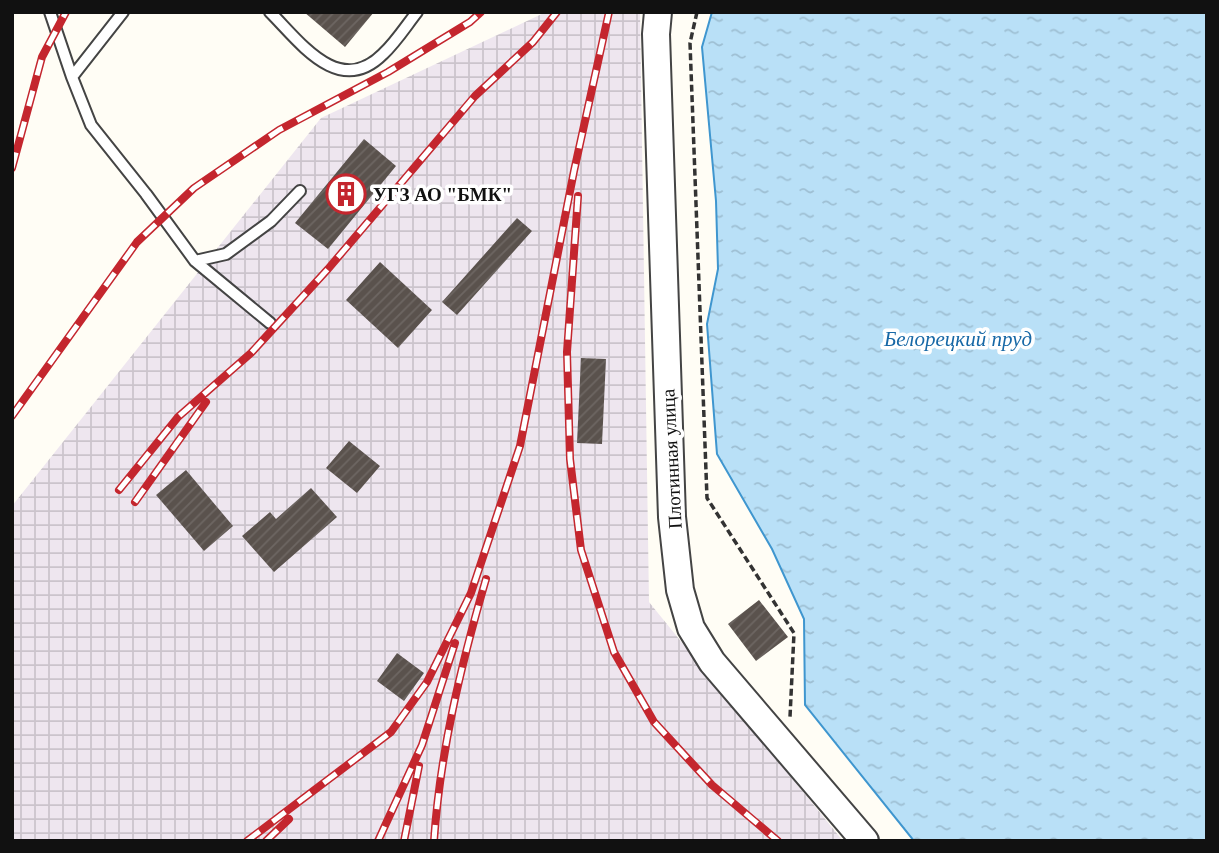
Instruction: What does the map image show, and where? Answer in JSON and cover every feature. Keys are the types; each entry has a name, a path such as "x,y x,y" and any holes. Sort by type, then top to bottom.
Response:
{"street":[{"name":"Плотинная улица","path":"658,12 656,48 672,517 680,590 691,628 712,662 865,841"}],"lane":[{"path":"50,12 91,125 195,261 270,323"},
{"path":"72,77 123,12"},
{"path":"270,12 320,61 339,71 357,71 382,56 417,12"},
{"path":"195,261 226,254 271,221 300,191"}],"path":[{"path":"697,12 690,43 708,498 794,633 789,716 797,726"}],"shaded area":[{"path":"546,12 640,12 649,602 843,841 12,841 12,506 321,118"}],"water":[{"name":"Белорецкий пруд","path":"712,12 1207,12 1207,841 914,841 805,705 804,619 772,549 717,454 707,324 718,269 716,201 702,47"}],"building":[{"path":"304,12 374,12 345,47"},
{"name":"УГЗ АО \"БМК\"","path":"364,139 396,166 328,249 295,223"},
{"path":"517,218 532,231 457,315 442,302"},
{"path":"380,262 432,310 398,348 346,300"},
{"path":"581,358 606,359 602,444 577,443"},
{"path":"349,441 380,466 357,493 326,468"},
{"path":"186,470 233,526 204,551 156,495"},
{"path":"311,488 337,517 274,572 242,536 270,512 276,519"},
{"path":"759,600 788,637 756,661 728,624"},
{"path":"397,653 424,673 404,701 377,681"}],"railway":[{"path":"12,168 42,57 66,12"},
{"path":"12,416 137,242 194,188 279,130 388,72 470,22 481,12"},
{"path":"119,490 178,417 251,353 328,269 475,96 533,42 557,12"},
{"path":"247,841 391,732 427,682 471,593 520,446 574,171 609,12"},
{"path":"578,196 567,352 570,459 581,550 614,652 654,722 712,785 778,841"},
{"path":"135,502 206,402"},
{"path":"434,841 441,775 453,709 486,579"},
{"path":"378,841 422,745 455,643"},
{"path":"404,841 419,766"},
{"path":"266,841 289,819"}],"place":[{"name":"УГЗ АО \"БМК\"","path":"346,194"}]}
